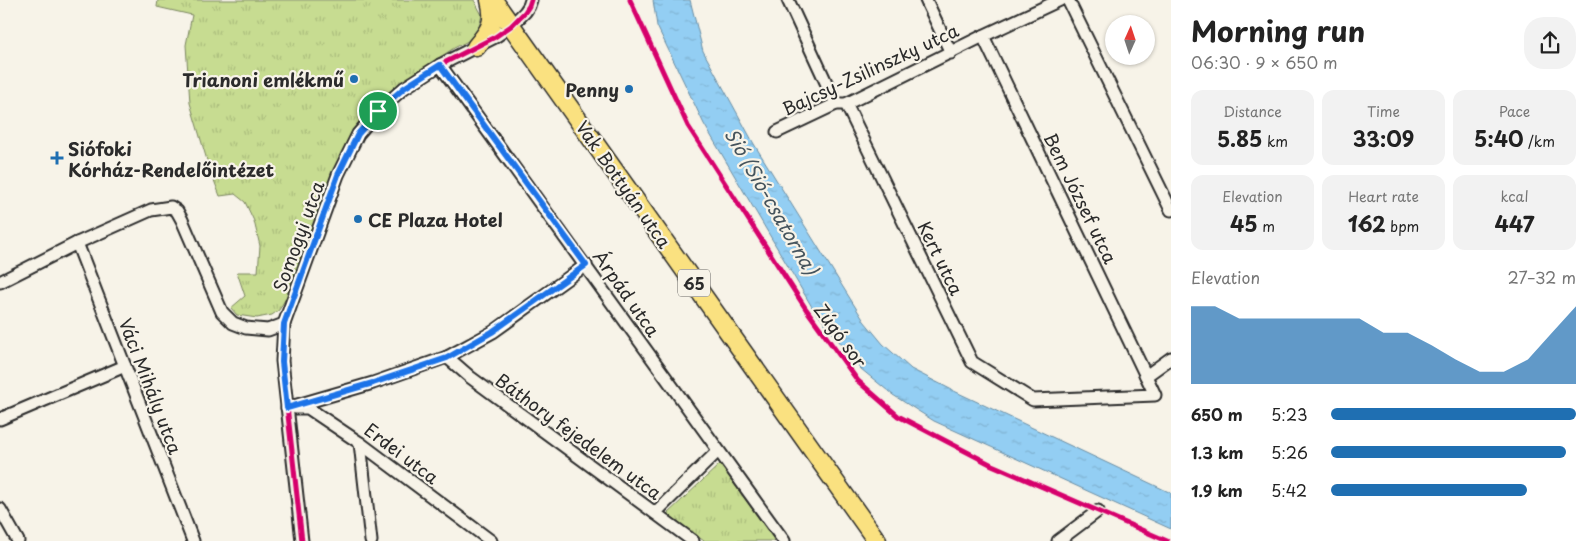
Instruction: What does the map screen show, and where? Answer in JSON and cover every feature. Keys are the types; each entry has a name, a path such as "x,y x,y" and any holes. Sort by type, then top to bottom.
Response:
{"main road":[{"name":"Vak Bottyán utca","path":"492,0 877,541"},
{"path":"476,47 490,30 494,12 492,0"}],"street":[{"name":"Somogyi utca","path":"302,541 282,362 284,324 338,175 358,134 378,111 404,88 440,65 476,47 511,26 529,6 531,0"},
{"name":"Kert utca","path":"788,0 972,362 1033,400"},
{"path":"926,0 951,53"},
{"name":"Bajcsy-Zsilinszky utca","path":"777,132 951,53 1060,0"},
{"path":"1068,0 1171,210"},
{"name":"Bem József utca","path":"983,36 1155,395 1033,400"},
{"name":"Árpád utca","path":"440,65 784,541"},
{"path":"0,282 151,210 171,207 177,211 182,220 222,312 233,323 246,328 268,330 284,324"},
{"name":"Váci Mihály utca","path":"77,244 194,541"},
{"path":"287,408 373,383 447,358 492,332 586,265"},
{"name":"Báthory fejedelem utca","path":"447,358 470,377 693,541"},
{"path":"1146,376 1171,358"},
{"path":"0,418 125,366"},
{"name":"Erdei utca","path":"287,408 308,408 360,443 491,541"},
{"path":"360,443 371,541"},
{"path":"655,513 718,451"},
{"path":"0,509 18,541"},
{"path":"1058,541 1098,511"}],"green space":[{"path":"158,0 474,0 482,15 478,31 468,41 454,48 400,84 378,104 348,139 331,180 293,286 279,310 272,315 257,318 237,315 231,308 245,296 237,272 258,272 260,246 254,221 245,202 235,194 220,196 209,167 190,103 186,45 192,15 157,7"},
{"path":"720,464 775,541 704,541 667,514"}],"water":[{"name":"Sió (Sió-csatorna)","path":"653,0 690,0 703,51 754,144 864,321 883,344 911,369 1171,493 1171,529 934,421 893,395 861,369 812,307 704,124 657,26"}],"cycle path":[{"path":"302,541 282,361 284,324 338,175 358,134 378,111 404,88 440,65 495,37 511,26 525,12 531,0"},
{"name":"Zúgó sor","path":"630,0 688,126 806,309 858,381 898,416 992,465 1167,541"}],"place":[{"name":"Trianoni emlékmű","path":"354,79"},
{"name":"Penny","path":"629,89"},
{"name":"Siófoki Kórház-Rendelőintézet","path":"57,158"},
{"name":"CE Plaza Hotel","path":"358,219"}],"route":[{"path":"440,65 586,265 492,332 447,358 373,383 287,408 282,362 284,324 338,175 358,134 378,111 404,88 440,65"}]}
